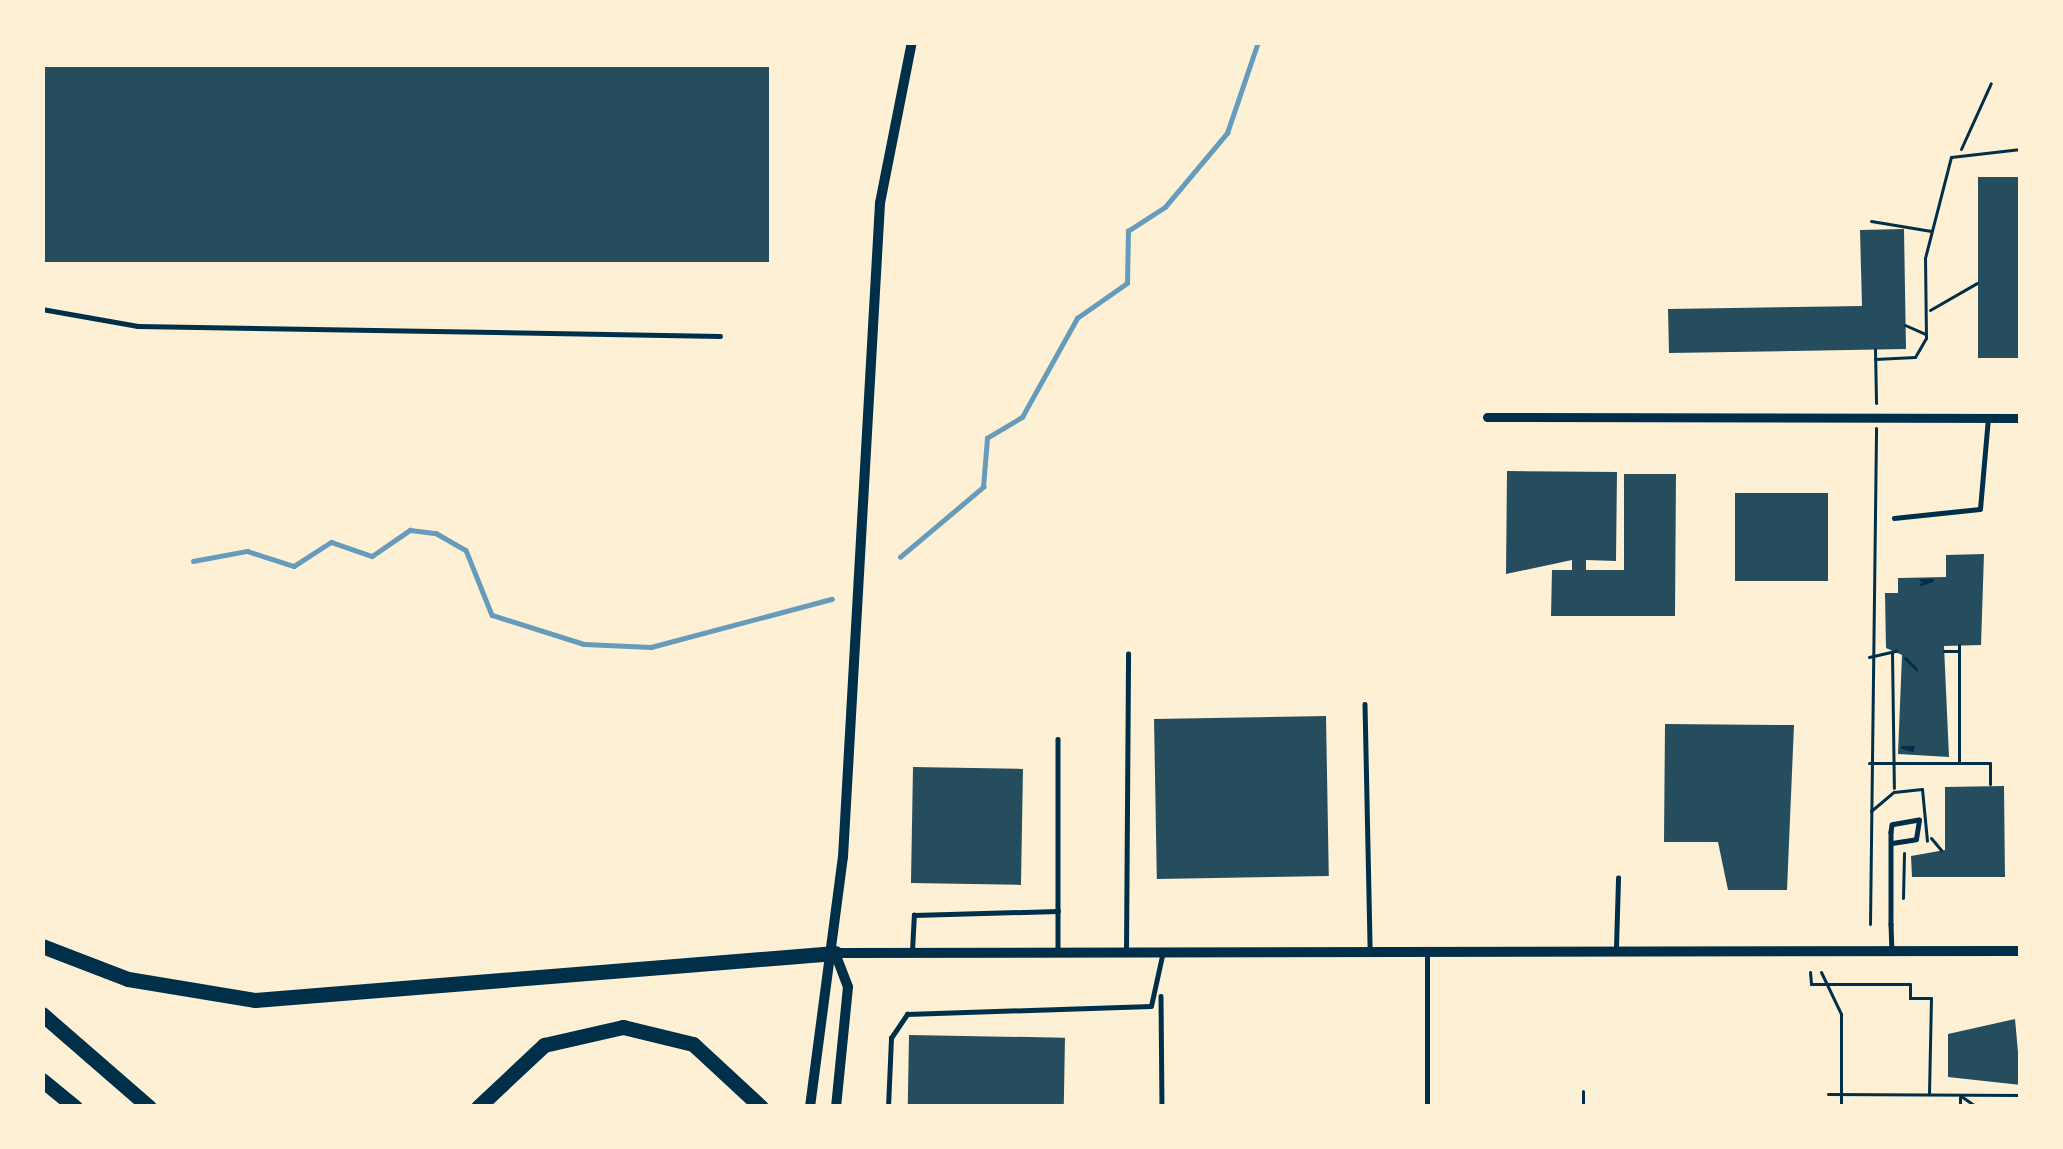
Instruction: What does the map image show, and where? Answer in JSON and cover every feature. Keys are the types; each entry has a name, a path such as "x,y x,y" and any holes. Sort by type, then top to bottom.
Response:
{"highway":[{"path":"42,946 128,979 255,1000 836,953"},
{"path":"42,1014 149,1107"},
{"path":"478,1107 544,1045 622,1027 693,1044 761,1107"},
{"path":"42,1083 62,1107"},
{"path":"42,1083 75,1107"}],"street":[{"path":"810,1107 836,953 880,203 912,42"},
{"path":"1487,417 2021,418"},
{"path":"836,953 2021,951"},
{"path":"836,953 848,987 836,1107"}],"lane":[{"path":"42,310 138,326 720,336"},
{"path":"1894,518 1980,509 1988,417"},
{"path":"1126,951 1128,654"},
{"path":"1365,704 1370,951"},
{"path":"1058,739 1058,951"},
{"path":"1892,843 1916,839 1919,820 1900,816 1892,843 1892,952"},
{"path":"1616,953 1618,878"},
{"path":"913,953 914,915 1058,911"},
{"path":"1162,951 1162,1107"},
{"path":"1426,951 1426,1107"},
{"path":"888,1107 891,1038 923,1006 1137,1008 1160,996"}],"path":[{"path":"1875,359 1915,357 1927,334 1932,232 1945,169 1961,149 1991,83"},
{"path":"1961,149 2021,149"},
{"path":"1871,221 1919,220 1932,232"},
{"path":"1930,310 1977,283"},
{"path":"1905,325 1927,334"},
{"path":"1875,349 1876,403"},
{"path":"1870,923 1869,657 1876,425"},
{"path":"1944,651 1959,648 1958,764"},
{"path":"1869,657 1894,651 1894,792"},
{"path":"1905,658 1916,669"},
{"path":"1869,763 1990,764 1990,784"},
{"path":"1929,838 1941,850"},
{"path":"1810,972 1811,984 1910,983 1910,998 1931,998 1929,1094"},
{"path":"1821,972 1841,1014 1841,1107"},
{"path":"1583,1091 1583,1107"},
{"path":"1828,1094 2021,1095"},
{"path":"1960,1095 1960,1107"},
{"path":"1960,1095 1977,1107"}],"building":[{"path":"42,67 769,67 769,262 42,262"},
{"path":"1978,177 2021,177 2021,358 1978,358"},
{"path":"1904,229 1906,349 1669,353 1668,309 1862,306 1860,230"},
{"path":"1507,471 1617,472 1616,561 1586,560 1586,570 1624,570 1624,474 1676,474 1675,616 1551,616 1552,570 1572,570 1572,560 1506,574"},
{"path":"1735,493 1828,493 1828,581 1735,581"},
{"path":"1984,554 1981,645 1944,646 1949,757 1898,754 1902,655 1886,648 1885,593 1898,593 1898,578 1946,577 1946,555"},
{"path":"1326,716 1329,876 1157,879 1154,719"},
{"path":"1665,724 1794,725 1787,890 1728,890 1718,842 1664,842"},
{"path":"913,767 1023,769 1021,885 911,883"},
{"path":"2004,786 2005,877 1912,877 1911,856 1945,850 1945,787"},
{"path":"2015,1019 2021,1085 1948,1077 1948,1034"},
{"path":"909,1035 1065,1038 1064,1107 908,1107"}],"waterway":[{"path":"900,557 983,487 987,438 1022,417 1077,318 1127,283 1128,231 1165,207 1227,133 1258,42"},
{"path":"193,561 247,551 294,566 331,542 372,556 410,530 436,533 466,550 492,615 584,644 651,647 832,599"}]}
